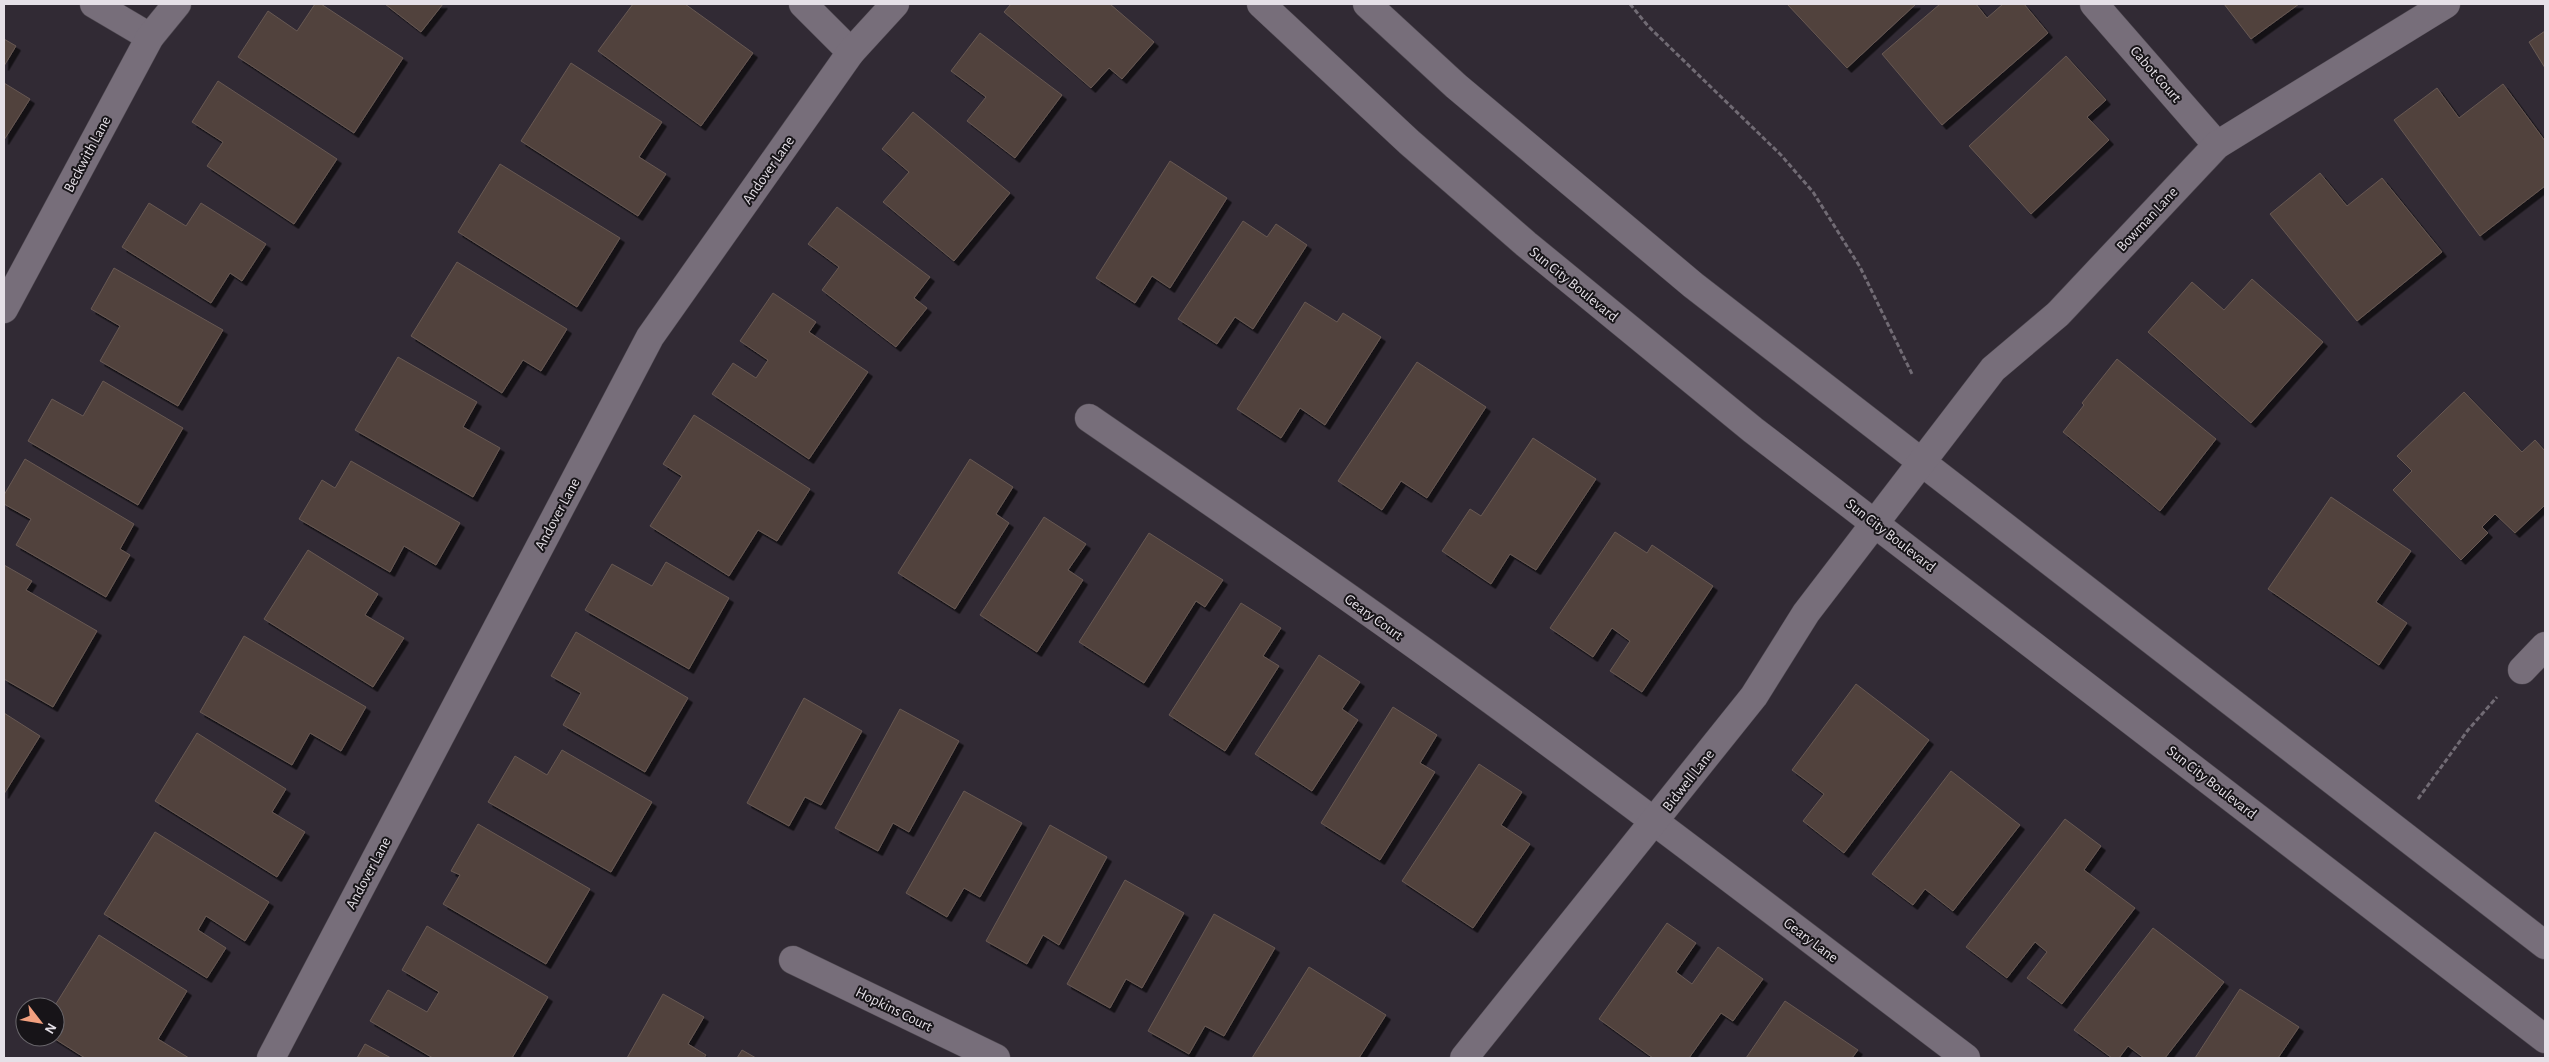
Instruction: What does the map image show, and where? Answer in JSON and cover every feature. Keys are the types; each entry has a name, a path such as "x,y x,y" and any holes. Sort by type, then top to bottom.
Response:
{"street":[{"path":"94,4 150,37"},
{"name":"Beckwith Lane","path":"4,309 150,37 177,4"},
{"path":"803,4 851,52"},
{"name":"Andover Lane","path":"271,1058 650,337 851,52 895,4"},
{"name":"Sun City Boulevard","path":"1261,4 1409,142 1526,244 1753,430 2545,1039"},
{"path":"1367,4 1456,86 1580,192 1717,304 2545,945"},
{"name":"Cabot Court","path":"2094,4 2217,145"},
{"name":"Bowman Lane","path":"1898,493 1993,369 2058,314 2217,145 2446,4"},
{"name":"Geary Court","path":"1089,418 1284,552 1655,822"},
{"name":"Bidwell Lane","path":"1464,1058 1655,822 1754,696 1806,613 1898,493"},
{"path":"2522,670 2545,646"},
{"name":"Geary Lane","path":"1655,822 1966,1058"},
{"name":"Hopkins Court","path":"793,960 996,1058"}],"path":[{"path":"1630,4 1648,26 1781,155 1813,192 1860,267 1912,374"},
{"path":"2396,830 2468,730 2522,670"}],"building":[{"path":"315,4 321,4 403,58 354,133 238,57 268,11 297,31"},
{"path":"385,4 443,4 421,32"},
{"path":"633,4 685,4 753,53 701,126 598,51"},
{"path":"1011,4 1110,4 1154,42 1122,79 1109,68 1091,88 1004,12"},
{"path":"1787,4 1916,4 1847,68"},
{"path":"1940,4 1976,4 1987,18 2003,4 2024,4 2048,33 1942,125 1882,54"},
{"path":"2224,4 2299,4 2251,39"},
{"path":"2545,31 2545,68 2529,42"},
{"path":"980,33 1062,95 1015,158 967,121 986,97 951,71"},
{"path":"4,39 16,46 4,66"},
{"path":"2066,56 2106,100 2087,117 2109,140 2031,214 1969,146"},
{"path":"571,63 662,122 639,157 666,174 638,216 521,141"},
{"path":"218,81 337,159 294,224 207,166 223,142 192,122"},
{"path":"4,83 30,99 4,140"},
{"path":"2503,84 2545,141 2545,186 2480,236 2394,120 2437,88 2459,118"},
{"path":"913,112 1010,193 954,261 883,202 909,172 882,149"},
{"path":"1170,161 1227,198 1170,288 1152,276 1135,303 1096,278"},
{"path":"500,164 620,238 577,307 458,232"},
{"path":"2320,173 2347,206 2382,178 2442,252 2357,321 2270,214"},
{"path":"149,203 186,226 201,203 266,244 242,281 230,273 211,303 122,247"},
{"path":"837,207 930,277 914,298 927,308 896,347 822,290 839,267 808,244"},
{"path":"1243,221 1267,237 1276,224 1307,245 1253,329 1235,317 1217,344 1178,319"},
{"path":"457,262 567,329 541,371 523,360 502,393 411,336"},
{"path":"114,268 223,330 178,406 100,361 120,326 91,309"},
{"path":"2252,279 2323,342 2251,423 2148,332 2192,282 2224,310"},
{"path":"773,293 816,322 809,332 868,372 809,459 712,394 733,363 756,378 768,360 740,341"},
{"path":"1305,302 1337,322 1343,313 1381,337 1325,425 1300,408 1281,438 1237,409"},
{"path":"398,357 477,402 463,427 500,448 473,497 355,430"},
{"path":"2117,359 2216,439 2160,511 2063,432 2084,405 2082,403"},
{"path":"1417,362 1486,407 1427,498 1401,481 1382,510 1338,481"},
{"path":"103,381 183,428 138,505 28,441 52,399 83,416"},
{"path":"2464,392 2522,452 2535,440 2545,451 2545,505 2515,533 2495,514 2482,527 2488,533 2461,560 2393,490 2412,471 2397,456"},
{"path":"694,415 810,489 777,541 758,530 729,576 650,526 682,476 663,464"},
{"path":"1533,438 1596,479 1536,570 1510,554 1491,584 1442,551 1470,509 1481,516"},
{"path":"25,459 134,524 120,549 130,555 106,597 16,545 31,519 4,504 4,495"},
{"path":"970,459 1013,487 996,514 1009,523 955,609 898,573"},
{"path":"351,461 460,523 436,565 404,546 390,572 299,519 322,480 335,488"},
{"path":"2331,497 2411,551 2376,602 2407,623 2379,665 2268,589"},
{"path":"1044,517 1086,544 1068,570 1083,580 1037,652 980,615"},
{"path":"1615,532 1647,553 1652,545 1713,586 1642,692 1610,671 1630,641 1612,628 1593,657 1550,628"},
{"path":"1149,533 1223,580 1205,607 1196,601 1144,683 1079,642"},
{"path":"308,550 378,594 365,615 404,638 373,687 264,619"},
{"path":"666,562 729,598 689,669 585,610 612,564 652,586"},
{"path":"4,565 32,581 26,590 97,631 53,707 4,679"},
{"path":"1241,603 1281,628 1263,656 1279,666 1225,751 1169,715"},
{"path":"576,632 688,698 645,772 563,725 581,693 551,676"},
{"path":"244,636 366,707 341,751 310,733 292,765 200,712"},
{"path":"1319,655 1360,682 1342,709 1358,720 1312,791 1255,754"},
{"path":"1856,684 1929,740 1844,853 1803,821 1824,794 1792,770"},
{"path":"804,698 862,731 821,805 805,797 789,826 747,803"},
{"path":"1393,707 1437,735 1420,763 1435,772 1380,860 1321,823"},
{"path":"900,709 959,741 909,832 893,823 878,851 835,828"},
{"path":"4,713 40,736 4,794"},
{"path":"197,733 286,789 272,812 305,832 277,877 155,801"},
{"path":"562,750 652,802 611,872 488,802 515,756 547,775"},
{"path":"1479,764 1522,792 1501,825 1530,844 1473,928 1402,881"},
{"path":"1951,771 2020,825 1953,911 1925,889 1913,905 1872,874"},
{"path":"964,791 1022,823 980,897 964,888 947,917 906,893"},
{"path":"2065,819 2101,846 2084,870 2135,908 2062,1004 2027,978 2047,952 2035,942 2007,978 1966,947"},
{"path":"478,824 590,889 546,964 443,904 460,875 451,871"},
{"path":"1050,825 1107,857 1059,945 1043,935 1027,964 986,941"},
{"path":"155,832 269,902 245,941 206,916 198,930 226,948 207,978 104,914"},
{"path":"1125,880 1184,913 1142,988 1126,979 1110,1008 1067,984"},
{"path":"1214,914 1275,948 1224,1036 1205,1026 1189,1054 1148,1031"},
{"path":"1667,923 1696,943 1676,972 1692,984 1718,947 1763,979 1733,1021 1721,1013 1689,1058 1653,1058 1599,1019"},
{"path":"427,926 548,997 512,1058 433,1058 370,1021 388,990 427,1012 439,992 402,970"},
{"path":"2153,928 2224,982 2165,1058 2144,1058 2128,1046 2119,1058 2112,1058 2074,1030"},
{"path":"99,935 187,991 158,1039 189,1058 85,1058 65,1045 65,997 60,997"},
{"path":"1309,967 1386,1015 1359,1058 1252,1058"},
{"path":"2240,989 2299,1027 2278,1058 2195,1058"},
{"path":"663,994 704,1017 688,1044 706,1055 704,1058 627,1058"},
{"path":"1785,1001 1858,1050 1852,1058 1746,1058"},
{"path":"365,1044 391,1058 357,1058"},
{"path":"742,1050 756,1058 737,1058"}]}
